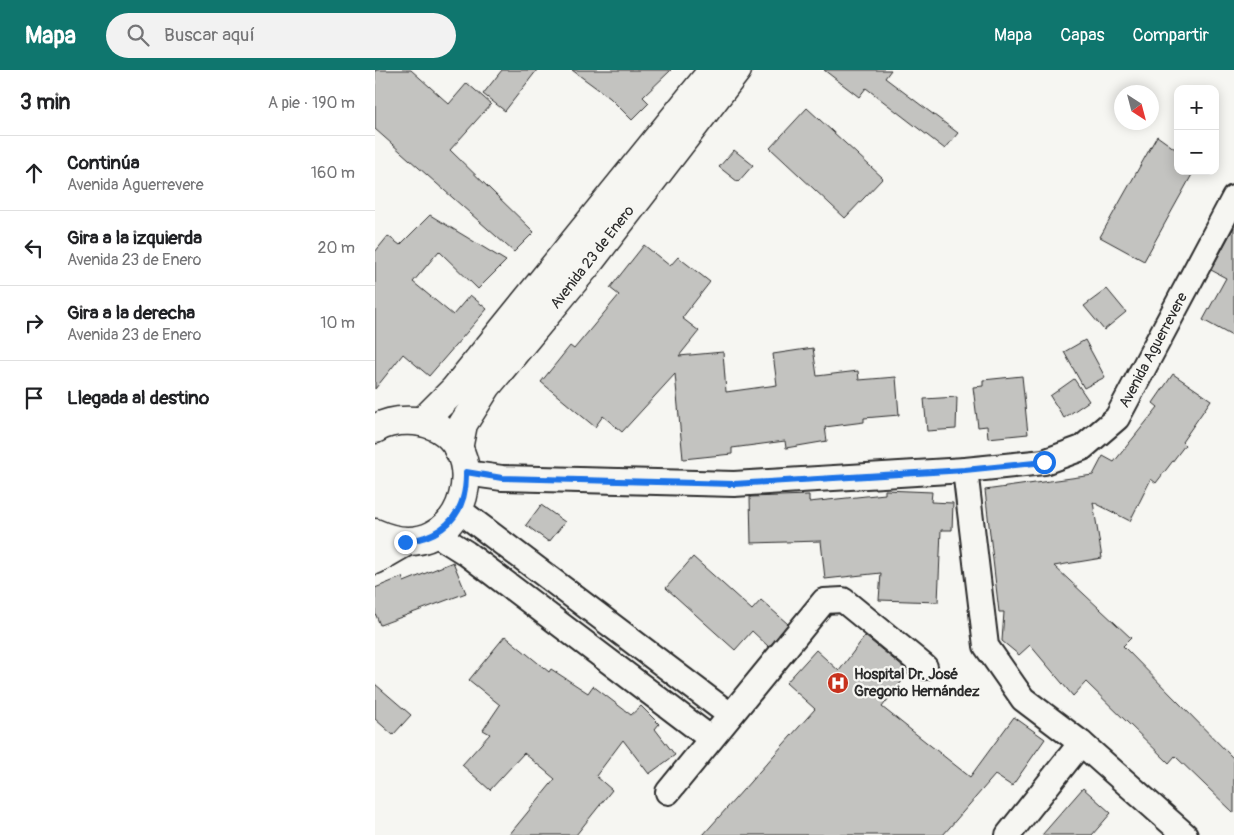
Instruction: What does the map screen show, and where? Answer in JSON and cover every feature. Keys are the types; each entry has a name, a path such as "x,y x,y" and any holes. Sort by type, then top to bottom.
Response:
{"main road":[{"name":"Avenida 23 de Enero","path":"422,422 453,390 713,70"},
{"name":"Avenida 23 de Enero","path":"375,533 388,540 405,542 436,534 449,523 459,510 466,485 462,461 463,424 487,386 587,265 737,70"},
{"path":"375,429 382,424 402,420 422,422 436,428 448,437 462,461"},
{"name":"Avenida 23 de Enero","path":"375,560 405,542"}],"street":[{"name":"Avenida Aguerrevere","path":"462,461 502,478 734,484 965,470 1044,462 1082,448 1117,418 1234,198"},
{"path":"965,470 986,646 1023,699 1081,743 1185,835"},
{"path":"459,510 730,715"},
{"path":"436,534 467,554 710,738"},
{"path":"667,792 824,601 843,600 925,667"},
{"path":"1008,835 1081,743"}],"building":[{"path":"375,70 411,70 449,104 467,83 491,104 450,150 534,232 514,252 375,129"},
{"path":"502,70 537,70 505,111 483,94"},
{"path":"572,70 671,70 643,97 649,103 632,120 610,98"},
{"path":"824,70 891,70 885,78 958,133 945,149 866,88 859,97"},
{"path":"807,108 883,178 845,218 770,148"},
{"path":"1157,136 1174,148 1174,175 1192,175 1144,261 1100,237"},
{"path":"734,150 753,165 738,182 719,167"},
{"path":"430,215 506,261 478,289 439,251 413,282 453,315 470,295 487,309 429,376 403,354 375,389 375,252 388,236 400,245"},
{"path":"1234,227 1234,337 1203,320 1226,278 1211,270"},
{"path":"644,245 670,266 678,257 710,282 682,318 699,331 679,356 723,352 726,392 777,385 773,354 813,348 817,376 858,371 859,380 896,377 899,415 864,418 864,422 825,427 827,441 786,448 785,441 732,448 732,454 683,459 675,374 622,432 603,416 595,427 541,382 570,346 574,349 619,295 610,288"},
{"path":"1107,289 1126,312 1104,330 1084,306"},
{"path":"1085,340 1105,377 1084,388 1064,352"},
{"path":"1173,374 1211,400 1182,442 1185,445 1156,483 1151,479 1130,521 1093,502 1102,558 1054,566 1131,638 1123,646 1234,759 1234,813 1175,756 1169,763 1086,682 1073,696 1030,645 1019,655 1002,641 1004,612 999,612 985,490 1093,475 1103,456 1114,462 1158,407 1153,403"},
{"path":"1022,376 1028,434 988,438 987,426 978,427 973,387 983,386 983,380"},
{"path":"1074,379 1089,401 1064,418 1050,396"},
{"path":"957,397 956,429 927,431 924,399"},
{"path":"885,490 932,492 931,502 953,503 952,530 941,530 938,602 879,600 881,573 825,579 821,541 751,543 750,497 809,495 809,502 885,494"},
{"path":"541,505 565,522 549,542 526,525"},
{"path":"693,557 752,610 761,600 788,624 769,647 752,631 735,650 666,588"},
{"path":"453,562 466,593 380,625 375,613 375,588 402,577 404,582"},
{"path":"505,636 549,672 551,669 588,693 593,686 631,715 641,706 659,724 655,729 675,755 649,774 623,740 596,776 612,790 576,835 509,835 555,779 524,753 490,790 462,765 490,734 483,730 500,705 469,680"},
{"path":"865,636 909,672 882,707 970,777 1014,717 1045,739 1012,786 995,775 943,835 703,835 815,709 786,683 816,650 839,671"},
{"path":"375,684 411,715 393,735 375,719"},
{"path":"1083,788 1111,813 1092,835 1042,835"}],"place":[{"name":"Hospital Dr. José Gregorio Hernández","path":"838,683"}],"route":[{"path":"405,542 436,534 449,523 459,510 464,498 466,472 502,478 734,484 965,470 1044,462"}]}
